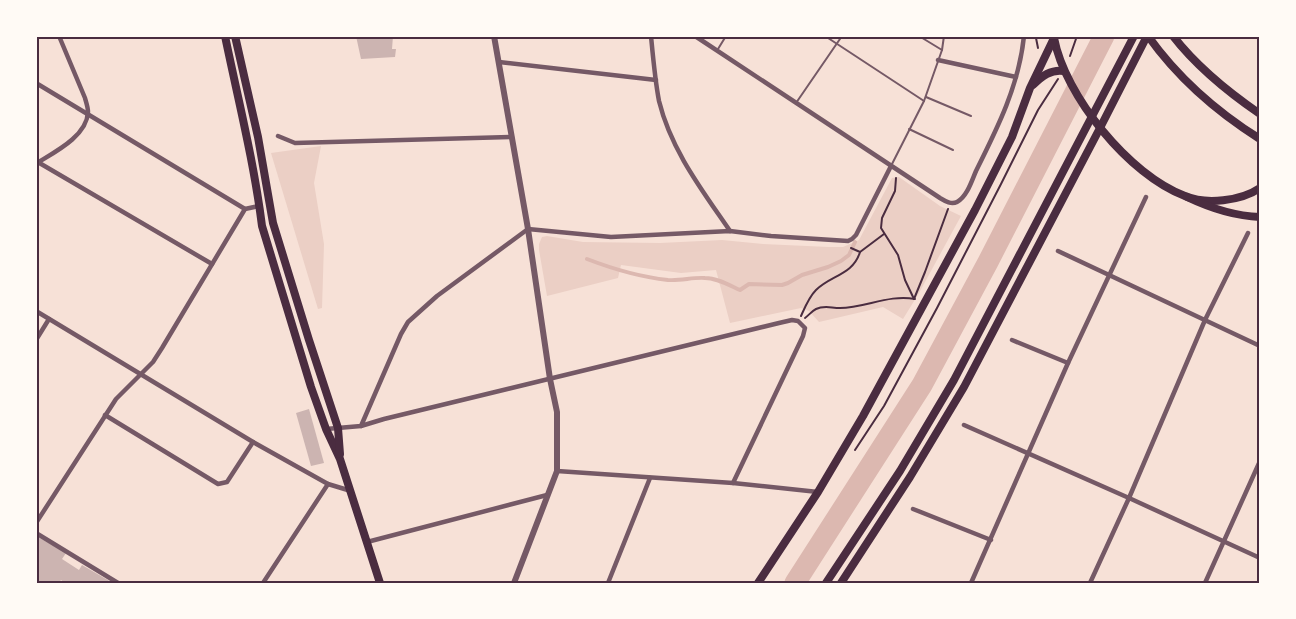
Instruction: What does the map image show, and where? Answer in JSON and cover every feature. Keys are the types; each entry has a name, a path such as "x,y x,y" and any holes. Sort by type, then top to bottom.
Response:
{"highway":[{"path":"1148,36 1166,59 1201,95 1241,128 1260,139"},
{"path":"1173,36 1214,78 1260,114"},
{"path":"1187,197 1212,208 1260,217"}],"main road":[{"path":"225,36 260,206 262,226 311,387 340,459 380,583"},
{"path":"235,36 258,137 273,223 338,428 340,459"},
{"path":"1054,36 1057,52 1065,72 1083,104 1100,128 1137,166 1187,197 1228,200 1242,197 1260,188"},
{"path":"758,583 818,492 863,416 975,210 1012,137 1030,88 1054,36"},
{"path":"826,583 900,471 948,391 1134,36"},
{"path":"840,583 910,477 964,387 1148,36"},
{"path":"1030,88 1048,73 1065,72"}],"street":[{"path":"59,36 85,98 88,115 76,136 37,162 212,264"},
{"path":"494,36 557,412 557,471 514,583"},
{"path":"651,36 656,80 668,128 684,163 730,231"},
{"path":"695,36 940,198 952,203 962,198 1003,116 1022,58 1024,36"},
{"path":"938,60 1016,77"},
{"path":"499,62 656,80"},
{"path":"36,83 245,210"},
{"path":"278,136 295,143 512,138"},
{"path":"362,426 408,322 437,296 528,229 611,237 730,231 771,236 850,240 854,238 893,167"},
{"path":"971,583 1068,363 1146,197"},
{"path":"36,523 116,399 153,362 245,210 260,206"},
{"path":"1089,583 1129,498 1205,320 1248,233"},
{"path":"1058,251 1260,346"},
{"path":"36,311 253,442 328,484 351,492"},
{"path":"36,340 49,319"},
{"path":"326,429 362,426 779,323 792,320 800,322 805,330 798,349 733,483"},
{"path":"1012,340 1068,363"},
{"path":"105,415 218,483 227,482 253,442"},
{"path":"964,425 1260,558"},
{"path":"1205,583 1260,461"},
{"path":"557,471 733,483 818,492"},
{"path":"609,583 650,478"},
{"path":"263,583 328,484"},
{"path":"367,542 548,495"},
{"path":"912,509 991,540"},
{"path":"36,533 118,583"}],"lane":[{"path":"716,50 726,36"},
{"path":"825,36 924,101"},
{"path":"796,103 842,36"},
{"path":"919,36 942,50"},
{"path":"893,167 926,97 942,50 944,36"},
{"path":"926,97 972,116"},
{"path":"909,129 953,150"}],"path":[{"path":"853,454 884,406 1038,111 1065,72 1077,36"},
{"path":"893,167 895,191 881,222 881,228 898,255 905,280 914,299"},
{"path":"914,299 952,203"},
{"path":"800,322 816,290 852,267 858,260 858,252 884,234"},
{"path":"800,322 816,309 824,307 838,308 892,299 914,299"}],"shaded area":[{"path":"321,146 314,183 324,244 322,308 318,309 271,153"},
{"path":"899,177 940,206 961,216 903,319 883,307 819,322 809,311 801,308 730,323 716,270 681,273 621,265 618,278 547,296 539,250 542,237 583,242 660,243 722,240 843,247 859,240 892,178"}],"building":[{"path":"356,36 393,36 392,49 396,49 395,57 361,59"},
{"path":"309,409 324,463 311,466 296,413"},
{"path":"36,537 66,553 62,559 79,570 82,565 113,583 65,583 61,580 59,583 36,583"}],"waterway":[{"path":"795,583 922,385 1104,36"},
{"path":"587,259 647,277 668,280 709,278 740,290 749,284 782,285 802,275 828,267 849,255 855,242"}]}
